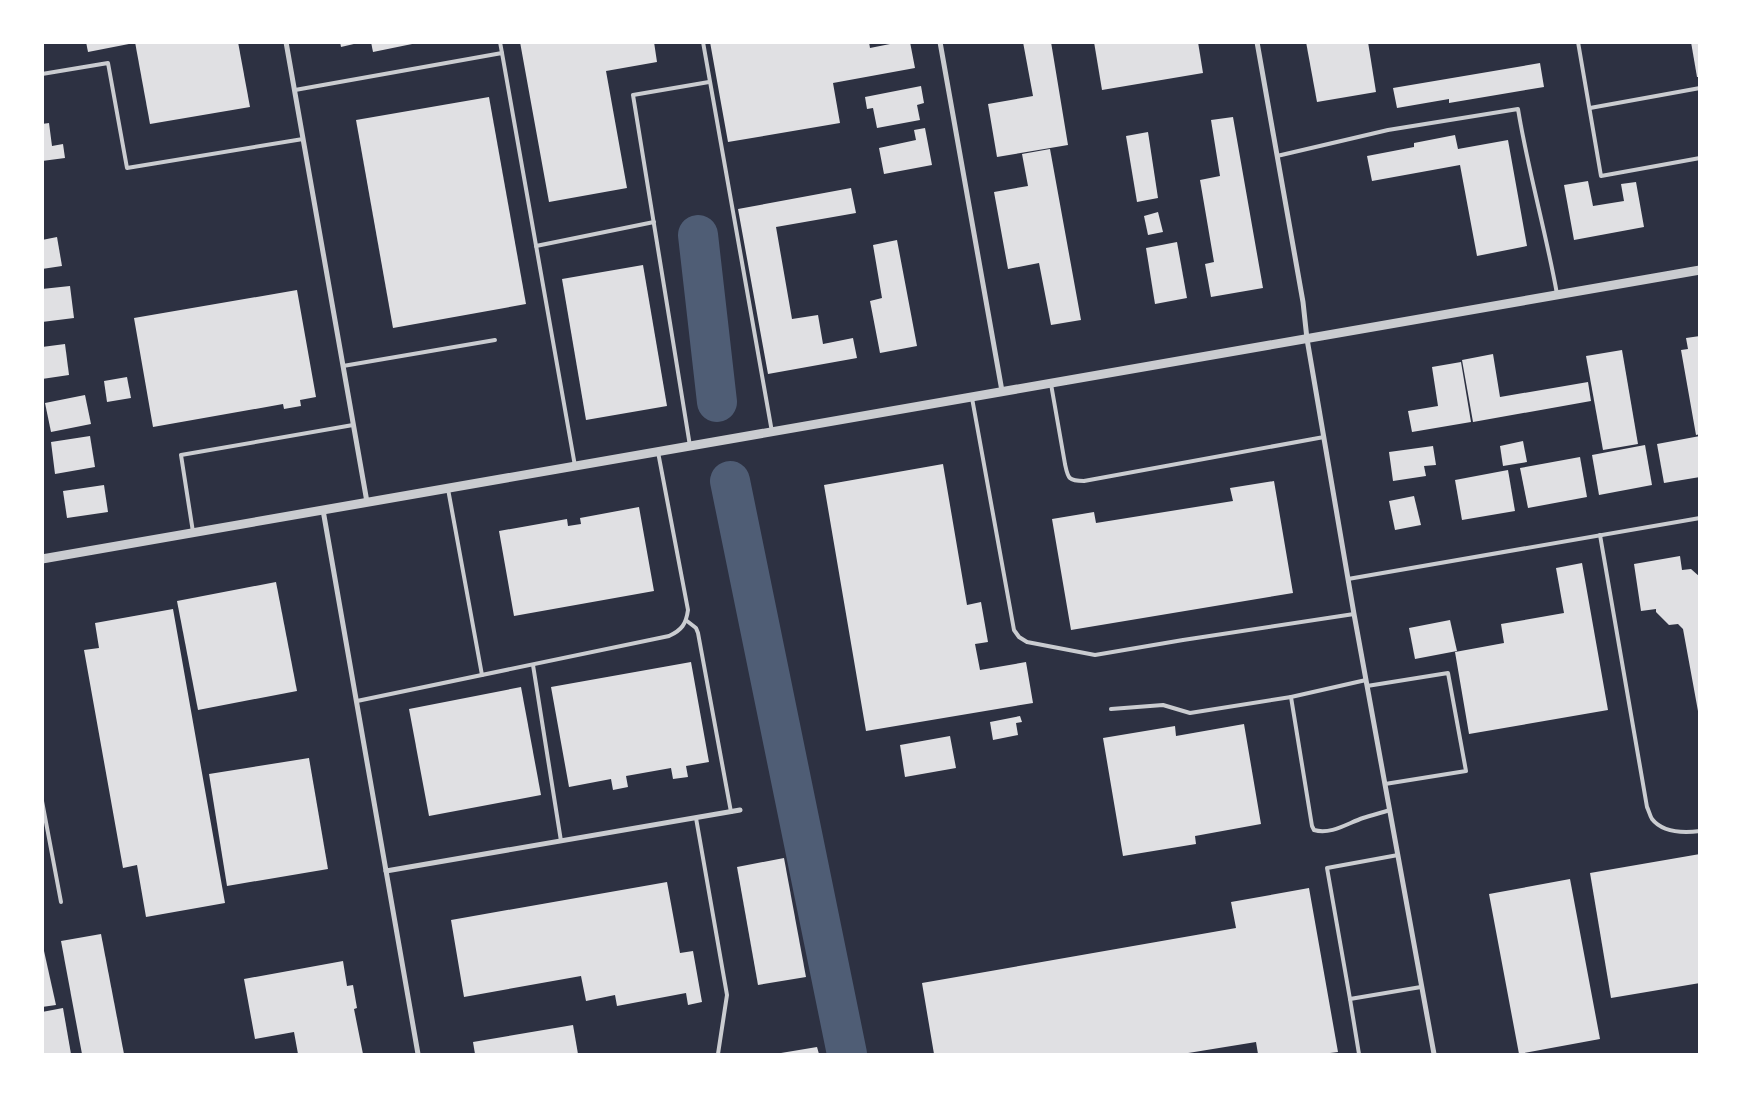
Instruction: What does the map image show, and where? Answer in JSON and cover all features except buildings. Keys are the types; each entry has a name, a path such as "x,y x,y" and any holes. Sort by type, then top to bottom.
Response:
{"street":[{"path":"286,42 367,502"},
{"path":"940,42 1002,391"},
{"path":"1257,42 1303,302 1307,339 1354,614 1434,1054"},
{"path":"42,559 1700,270"},
{"path":"323,510 418,1054"},
{"path":"386,871 740,810"}],"lane":[{"path":"500,42 575,466"},
{"path":"703,42 772,432"},
{"path":"1578,42 1601,176 1700,158"},
{"path":"294,90 502,53"},
{"path":"42,74 108,63 127,168 303,139"},
{"path":"690,446 633,95 709,82"},
{"path":"1590,108 1700,88"},
{"path":"1277,156 1388,130 1518,109 1523,140 1558,295"},
{"path":"536,246 654,222"},
{"path":"343,366 495,340"},
{"path":"1051,382 1065,464 1068,476 1073,481 1084,481 1324,437"},
{"path":"972,396 1014,630 1019,637 1027,642 1096,655 1354,614"},
{"path":"193,534 181,456 353,425"},
{"path":"357,702 669,636 680,631 687,622 688,610 658,452"},
{"path":"448,489 482,676"},
{"path":"1348,579 1700,518"},
{"path":"1600,535 1647,808 1652,819 1664,828 1677,832 1700,831"},
{"path":"687,622 696,628 698,634 732,812"},
{"path":"533,665 561,841"},
{"path":"1368,686 1448,673 1466,771 1385,784"},
{"path":"1111,709 1163,705 1190,714 1291,697 1366,680"},
{"path":"1291,697 1314,830 1340,828 1362,818 1390,810"},
{"path":"42,801 61,902"},
{"path":"696,818 727,996 718,1054"},
{"path":"1359,1054 1327,868 1398,855"},
{"path":"1350,1000 1421,987"}],"waterway":[{"path":"698,235 717,402"},
{"path":"730,481 847,1054"}]}
